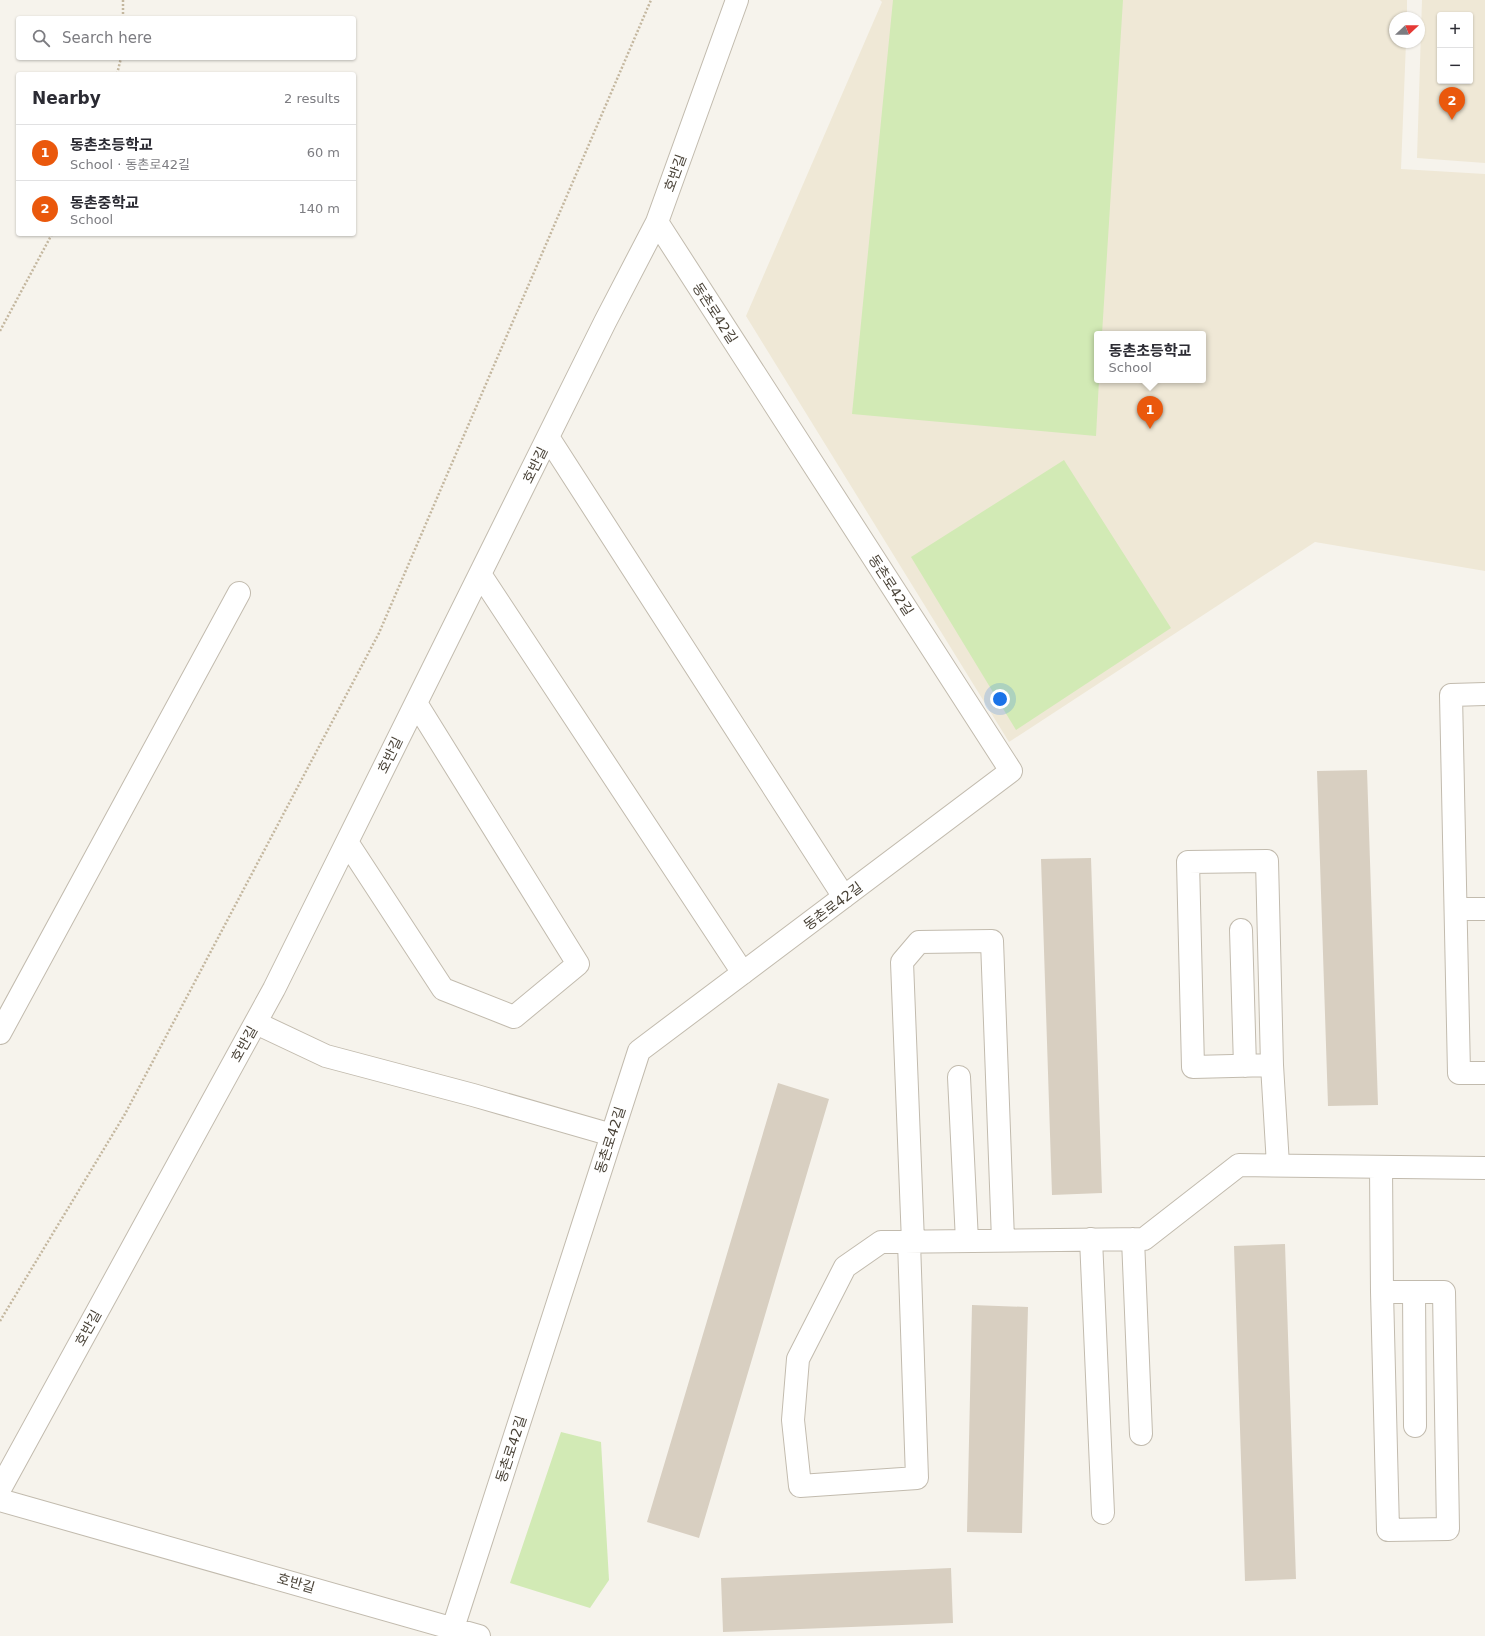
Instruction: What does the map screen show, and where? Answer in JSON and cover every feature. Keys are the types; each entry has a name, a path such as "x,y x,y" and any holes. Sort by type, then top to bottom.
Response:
{"street":[{"name":"호반길","path":"0,1489 274,989 548,437 657,222 737,0"},
{"name":"동촌로42길","path":"453,1628 639,1051 1011,771 657,222"},
{"path":"548,437 844,897"},
{"path":"480,574 743,973"},
{"path":"0,1033 239,594"},
{"path":"1485,694 1452,695 1459,1073 1485,1073"},
{"path":"347,842 442,989 514,1017 578,964 416,702"},
{"path":"1272,1065 1193,1067 1188,862 1267,861 1272,1065 1278,1165"},
{"path":"1456,909 1485,909"},
{"path":"1242,930 1245,1066"},
{"path":"1003,1240 992,941 919,942 902,962 911,1242 917,1478 800,1486 793,1420 798,1358 845,1267 881,1242 911,1242 1003,1240 1144,1239 1239,1165 1485,1168"},
{"path":"256,1023 326,1056 473,1095 612,1135"},
{"path":"959,1077 967,1241"},
{"path":"1381,1167 1382,1292 1388,1530 1448,1529 1444,1292 1382,1292"},
{"path":"1091,1239 1103,1513"},
{"path":"1133,1239 1141,1434"},
{"path":"1414,1292 1415,1426"},
{"name":"호반길","path":"0,1500 453,1628"},
{"path":"453,1628 479,1636"}],"path":[{"path":"123,0 123,16"},
{"path":"0,1321 125,1114 378,633 651,0"},
{"path":"118,72 120,60"},
{"path":"0,331 51,236"}],"shaded area":[{"path":"880,0 1407,0 1407,12 1389,12 1389,48 1406,48 1401,169 1485,174 1485,571 1315,542 1009,742 746,316 882,2"},
{"path":"1422,0 1485,0 1485,163 1417,158 1420,48 1425,48 1425,12 1422,12"}],"green space":[{"path":"893,0 1123,0 1102,331 1094,331 1094,383 1099,383 1096,436 852,414"},
{"path":"1064,460 1171,628 1016,730 911,557"},
{"path":"561,1432 601,1442 609,1580 590,1608 510,1583"}],"building":[{"path":"1367,770 1378,1105 1328,1106 1317,771"},
{"path":"1091,858 1102,1193 1052,1195 1041,859"},
{"path":"778,1083 829,1099 699,1538 647,1522"},
{"path":"1285,1244 1296,1579 1245,1581 1234,1246"},
{"path":"972,1305 1028,1307 1022,1533 967,1532"},
{"path":"951,1568 953,1623 723,1632 721,1578"}],"place":[{"name":"동촌중학교","path":"1452,120"},
{"name":"동촌초등학교","path":"1150,429"}]}
